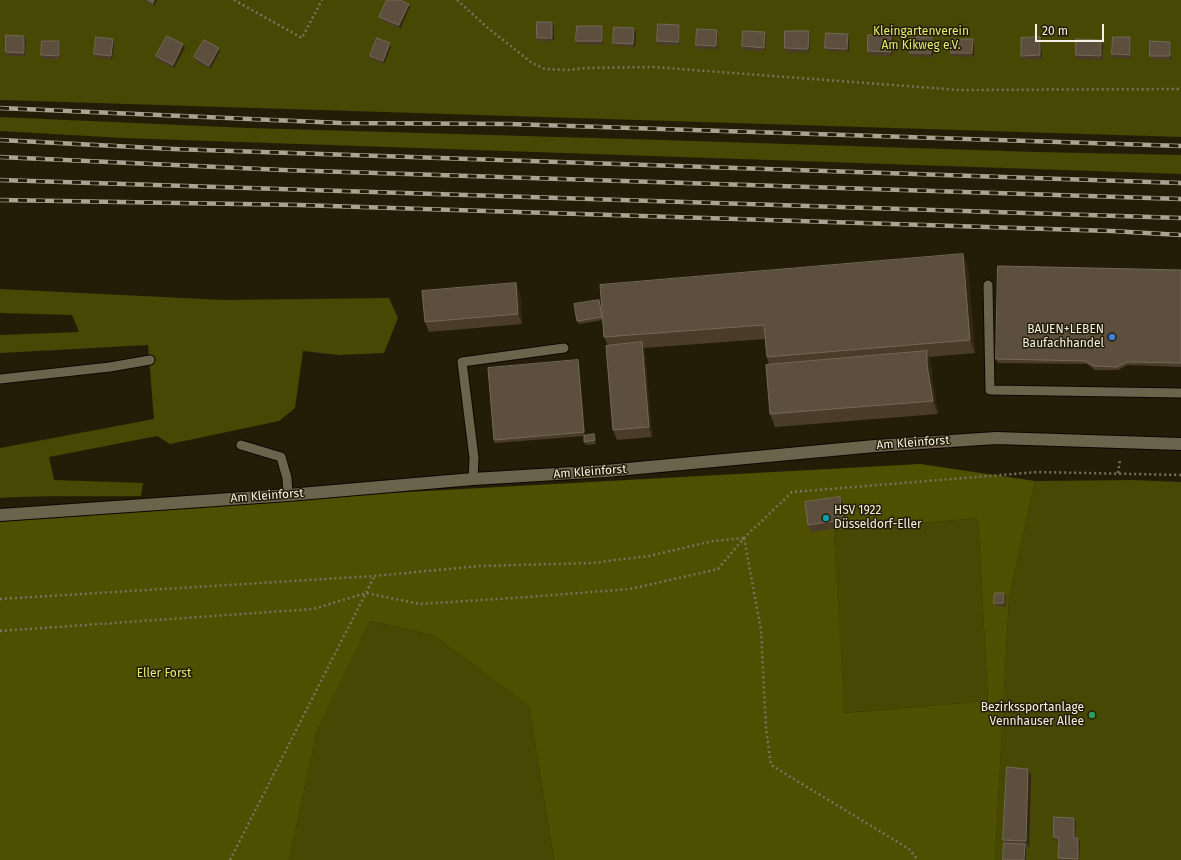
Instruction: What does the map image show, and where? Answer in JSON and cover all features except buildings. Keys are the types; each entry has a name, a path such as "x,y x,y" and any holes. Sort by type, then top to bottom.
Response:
{"street":[{"name":"Am Kleinforst","path":"0,515 288,495 473,479 606,471 875,446 996,438 1181,444"}],"lane":[{"path":"988,285 990,390 1181,393"},
{"path":"473,479 474,458 462,362 564,348"},
{"path":"0,379 110,367 150,360"},
{"path":"241,445 281,457 287,478 288,495"}],"path":[{"path":"234,0 302,38 322,0"},
{"path":"457,0 488,28 532,63 545,69 568,70 586,68 652,68 959,90 1181,89"},
{"path":"0,631 313,609 366,594 420,604 630,589 718,568 744,538 792,492 1038,472 1181,475"},
{"path":"0,599 374,576 480,566 599,562 649,556 713,541 744,538"},
{"path":"744,538 761,630 766,729 771,765 819,796 909,849 918,860"},
{"path":"230,860 374,576"}],"green space":[{"name":"Kleingartenverein Am Kikweg e.V.","path":"0,0 1181,0 1181,137 0,100"},
{"path":"0,117 249,128 1181,155 1181,174 123,138 0,131"},
{"path":"0,289 224,300 389,298 398,318 384,353 339,355 303,351 295,408 279,421 170,444 157,436 49,457 54,480 143,483 141,496 0,498 0,448 154,419 148,345 0,353 0,335 79,332 72,315 0,313"},
{"name":"Eller Forst","path":"920,464 1035,481 1009,598 995,860 554,860 529,706 433,635 369,621 317,731 289,860 0,860 0,520 371,494","holes":["978,518 988,701 844,713 834,531"]},
{"name":"Bezirkssportanlage Vennhauser Allee","path":"1132,480 1181,482 1181,860 995,860 1009,598 1035,481"},
{"path":"978,518 988,701 843,713 834,531"},
{"path":"368,621 433,635 529,706 554,860 289,860 317,731"}],"railway":[{"path":"0,108 341,123 509,124 1181,146"},
{"path":"0,140 173,149 1181,183"},
{"path":"0,157 283,170 1181,199"},
{"path":"0,180 1181,218"},
{"path":"0,200 299,205 1111,231 1181,235"}],"place":[{"name":"BAUEN+LEBEN Baufachhandel","path":"1112,337"},
{"name":"HSV 1922 Düsseldorf-Eller","path":"826,518"},
{"name":"Bezirkssportanlage Vennhauser Allee","path":"1092,715"}]}
